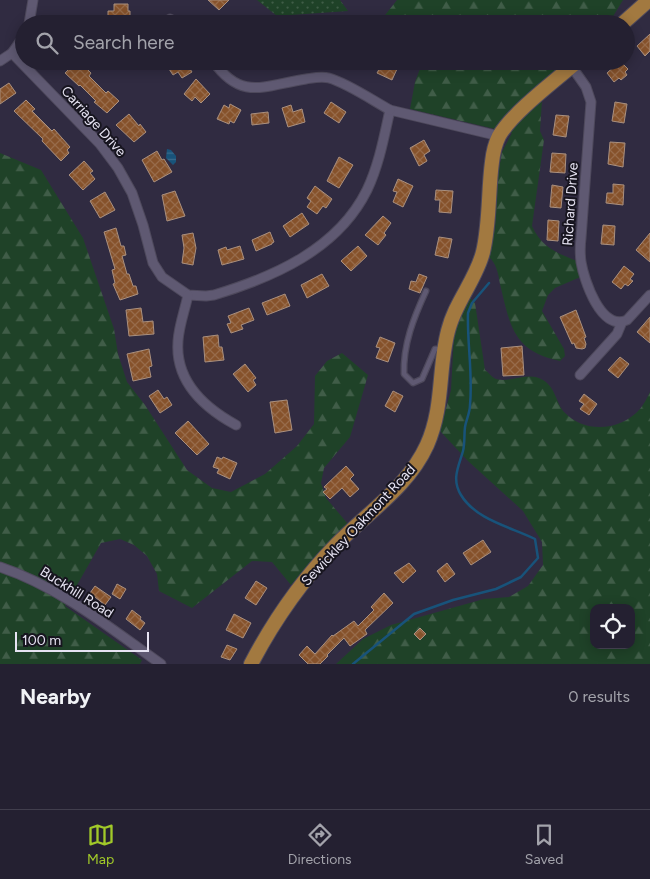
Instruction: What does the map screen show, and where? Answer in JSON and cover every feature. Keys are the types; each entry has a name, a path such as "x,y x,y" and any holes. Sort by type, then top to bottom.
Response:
{"main road":[{"path":"632,15 649,0"},
{"name":"Sewickley Oakmont Road","path":"251,664 277,618 296,591 335,546 402,484 416,466 431,436 437,414 448,330 454,311 475,272 483,252 488,226 492,160 499,136 516,116 568,70"}],"street":[{"path":"30,15 33,0"},
{"path":"0,61 12,54 15,50"},
{"name":"Carriage Drive","path":"12,54 15,57"},
{"name":"Carriage Drive","path":"28,70 100,144 115,163 135,202 156,270 167,282 188,295"},
{"path":"220,70 224,75 242,86 263,88 310,78 328,77 390,110 499,136"},
{"name":"Richard Drive","path":"578,70 590,102 581,238 582,263 598,307 607,317 622,322"},
{"path":"236,425 206,405 184,378 178,353 178,340 188,295 206,296 260,279 306,257 326,242 349,218 367,192 378,162 390,110"},
{"path":"580,375 617,334 622,322 631,316 650,295"},
{"name":"Buckhill Road","path":"0,567 32,579 60,594 161,664"}],"lane":[{"path":"426,291 414,316 408,339 404,374 413,383 419,382 435,349 445,349"}],"green space":[{"path":"257,0 340,0 348,11 291,15 276,15"},
{"path":"397,0 623,0 614,15 385,15"},
{"path":"420,70 560,70 543,85 540,131 544,140 532,226 541,240 552,250 582,263 585,275 555,288 548,295 542,311 564,349 565,356 560,361 544,357 532,351 516,334 507,312 497,269 488,256 495,229 498,175 502,152 512,133 410,109 415,82"},
{"path":"0,153 41,170 83,238 114,329 118,354 127,382 145,405 187,470 212,488 231,492 265,474 297,446 314,424 315,376 327,361 342,353 368,375 350,437 324,468 321,483 326,498 348,524 291,585 272,562 252,561 192,608 159,591 157,574 147,556 134,545 120,539 101,543 65,606 142,660 140,664 0,664"},
{"path":"470,298 475,303 485,370 499,380 531,376 543,380 551,387 564,412 572,419 592,427 602,427 623,422 640,409 650,392 650,664 336,664 363,639 391,625 484,599 509,597 528,586 543,565 542,542 523,511 468,461 440,431 451,390 454,335"}],"water":[{"path":"167,149 171,150 176,156 176,162 173,165 166,158"}],"building":[{"path":"208,0 229,0 219,10"},
{"path":"114,4 128,4 130,15 108,15 108,11 114,11"},
{"path":"650,34 650,51 645,56 637,46"},
{"path":"68,70 88,70 91,73 89,76 106,93 108,91 119,101 107,113 94,102 96,101 80,85 65,73"},
{"path":"170,70 191,70 192,72 182,78 178,72 173,75"},
{"path":"379,70 397,70 392,80 377,73"},
{"path":"610,70 627,70 625,72 627,75 621,80 619,78 614,82 607,73"},
{"path":"196,79 210,94 201,103 195,97 192,101 184,94"},
{"path":"9,83 16,93 0,104 0,89"},
{"path":"26,100 35,109 32,111 52,131 54,129 70,147 67,150 69,153 61,161 42,141 43,139 14,111"},
{"path":"331,102 346,112 339,123 324,113"},
{"path":"615,102 627,104 624,123 612,121"},
{"path":"230,104 241,110 234,123 230,121 229,124 217,119 224,105 229,108"},
{"path":"291,105 293,112 302,109 305,122 288,127 282,108"},
{"path":"268,112 269,123 252,125 251,114"},
{"path":"129,114 146,132 134,142 116,125"},
{"path":"556,115 569,116 566,137 553,135"},
{"path":"424,140 430,151 424,155 427,161 419,166 410,148"},
{"path":"610,142 625,143 623,167 608,164"},
{"path":"157,151 172,172 154,182 142,160"},
{"path":"552,153 566,154 565,173 550,172"},
{"path":"339,157 353,165 339,188 327,181"},
{"path":"84,161 93,171 90,173 95,179 83,190 69,175"},
{"path":"398,179 413,186 403,207 393,202 397,192 393,191"},
{"path":"613,184 624,185 623,205 606,203 607,193 613,193"},
{"path":"552,185 563,187 561,208 550,207"},
{"path":"315,186 332,199 326,208 323,206 317,214 307,207 311,201 307,198"},
{"path":"436,190 453,191 451,213 439,212 440,200 435,200"},
{"path":"175,191 185,216 167,221 162,195"},
{"path":"105,192 115,210 100,218 90,201"},
{"path":"302,213 309,224 290,237 283,226"},
{"path":"383,216 391,223 384,233 386,235 378,245 365,235"},
{"path":"548,220 559,221 558,241 547,240"},
{"path":"603,225 615,226 614,245 601,244"},
{"path":"116,228 121,246 124,246 126,255 122,256 127,274 129,274 133,286 136,286 138,294 120,300 113,284 115,283 112,270 115,269 104,232"},
{"path":"270,232 274,242 256,251 252,240"},
{"path":"193,233 196,248 193,265 182,263 184,248 182,235"},
{"path":"650,233 650,262 636,250"},
{"path":"439,237 452,239 448,258 435,255"},
{"path":"240,246 244,259 222,265 218,250 226,247 227,250"},
{"path":"358,246 367,256 351,271 341,261"},
{"path":"624,266 634,274 630,279 633,281 628,286 625,284 621,289 612,282"},
{"path":"322,274 329,286 307,298 301,285"},
{"path":"419,274 427,277 420,293 409,289 411,281 416,282"},
{"path":"285,294 290,306 267,315 262,303"},
{"path":"141,308 143,322 153,321 154,334 129,336 126,310"},
{"path":"249,308 254,320 241,325 243,329 231,333 227,324 231,323 228,316"},
{"path":"576,310 586,337 584,338 585,348 582,349 576,348 574,343 572,344 560,317"},
{"path":"650,317 650,343 637,332"},
{"path":"218,335 219,347 222,347 224,360 205,362 203,337"},
{"path":"380,337 395,343 388,362 376,358 380,348 376,347"},
{"path":"522,346 524,375 503,376 501,348"},
{"path":"149,349 152,366 149,367 151,377 133,381 127,354"},
{"path":"620,357 629,364 618,378 608,370"},
{"path":"245,364 256,378 253,380 256,385 248,392 233,374"},
{"path":"158,390 164,399 167,397 172,405 160,413 149,396"},
{"path":"393,391 403,396 395,412 385,406"},
{"path":"584,394 597,404 589,415 580,409 584,404 579,401"},
{"path":"287,400 292,430 275,433 270,402"},
{"path":"188,421 209,444 197,455 175,433"},
{"path":"217,457 222,459 223,457 237,463 230,479 217,473 219,469 213,467"},
{"path":"346,466 354,475 350,479 359,489 350,497 342,488 330,499 323,492 327,489 324,487"},
{"path":"483,540 491,552 471,565 463,553"},
{"path":"409,563 416,571 403,583 394,573"},
{"path":"447,563 455,574 445,582 437,571"},
{"path":"256,581 267,588 256,605 245,598"},
{"path":"117,584 126,589 120,599 112,594"},
{"path":"95,586 111,597 105,605 90,593"},
{"path":"384,593 393,603 365,630 367,634 350,646 344,638 320,664 308,664 299,655 307,646 315,654 332,635 354,621 358,626 374,610 371,607"},
{"path":"132,610 145,623 140,630 126,619"},
{"path":"234,614 251,623 243,638 226,630"},
{"path":"420,628 426,634 420,640 414,634"},
{"path":"227,645 237,649 230,660 221,657"}],"waterway":[{"path":"353,664 414,614 453,600 496,589 521,577 538,558 535,539 495,522 476,511 461,495 456,478 464,448 465,427 470,408 471,382 468,313 472,303 489,283"}]}
